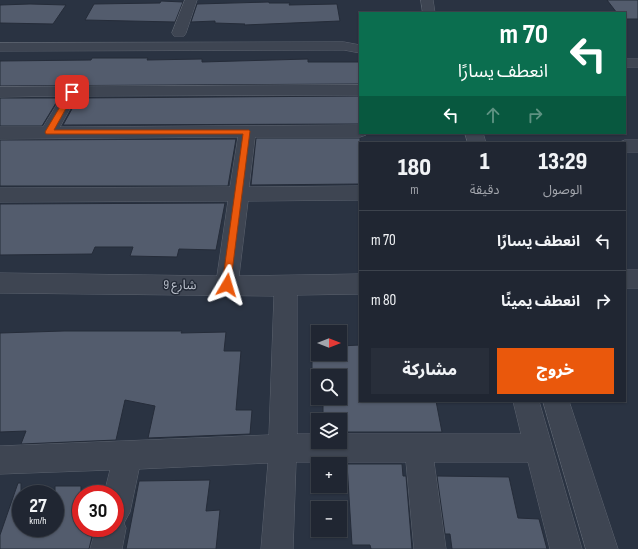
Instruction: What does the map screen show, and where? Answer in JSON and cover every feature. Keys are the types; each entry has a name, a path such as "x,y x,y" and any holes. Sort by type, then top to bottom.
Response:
{"street":[{"path":"179,33 191,0"},
{"path":"427,0 429,12"},
{"path":"164,33 195,33"},
{"path":"297,33 344,33"},
{"path":"0,34 39,34"},
{"path":"0,48 344,46 359,49"},
{"path":"626,63 638,63"},
{"path":"0,92 359,90"},
{"path":"49,132 72,92"},
{"path":"227,285 247,131"},
{"path":"0,133 359,131"},
{"path":"626,146 638,146"},
{"path":"0,195 359,193"},
{"path":"626,279 638,279"},
{"name":"شارع 9","path":"0,283 286,286 359,284"},
{"path":"277,549 283,448 286,286"},
{"path":"526,402 566,549"},
{"path":"556,402 602,549"},
{"path":"418,447 430,549"},
{"path":"0,460 128,456 283,448 538,448"},
{"path":"121,485 128,456"},
{"path":"106,549 109,537"}],"building":[{"path":"607,0 638,0 638,19 626,19 626,12 616,12"},
{"path":"161,1 183,2 175,22 85,20 94,4 160,3"},
{"path":"269,2 290,3 289,5 337,4 340,21 244,25 245,24 215,23 215,21 191,22 197,4"},
{"path":"0,5 66,5 53,24 0,23"},
{"path":"92,58 148,58 147,60 202,59 202,62 308,59 308,62 359,62 359,84 0,86 0,61 91,60"},
{"path":"359,96 359,124 63,125 78,98"},
{"path":"0,98 59,98 42,126 0,126"},
{"path":"256,138 360,138 359,184 251,185"},
{"path":"236,139 228,186 0,186 0,140"},
{"path":"225,203 216,250 179,249 177,257 130,256 133,247 95,247 92,254 0,255 0,204"},
{"path":"64,331 182,331 181,333 226,332 224,351 241,351 236,410 252,410 250,434 148,438 155,406 125,400 116,440 21,444 26,431 0,432 0,333"},
{"path":"359,345 359,402 436,402 442,432 347,432 347,413 323,413 323,405 347,405 347,369 312,369 312,361 347,361 347,346"},
{"path":"347,464 402,464 403,476 406,476 412,549 371,549 370,545 352,545"},
{"path":"437,476 509,477 518,518 539,519 547,549 452,549 450,534 445,534"},
{"path":"210,480 206,511 220,510 216,549 126,549 139,481"},
{"path":"64,486 72,486 72,537 92,537 89,549 0,549 0,535 12,500 12,537 64,537"}],"route":[{"path":"72,92 49,132 247,131 227,285"}]}
